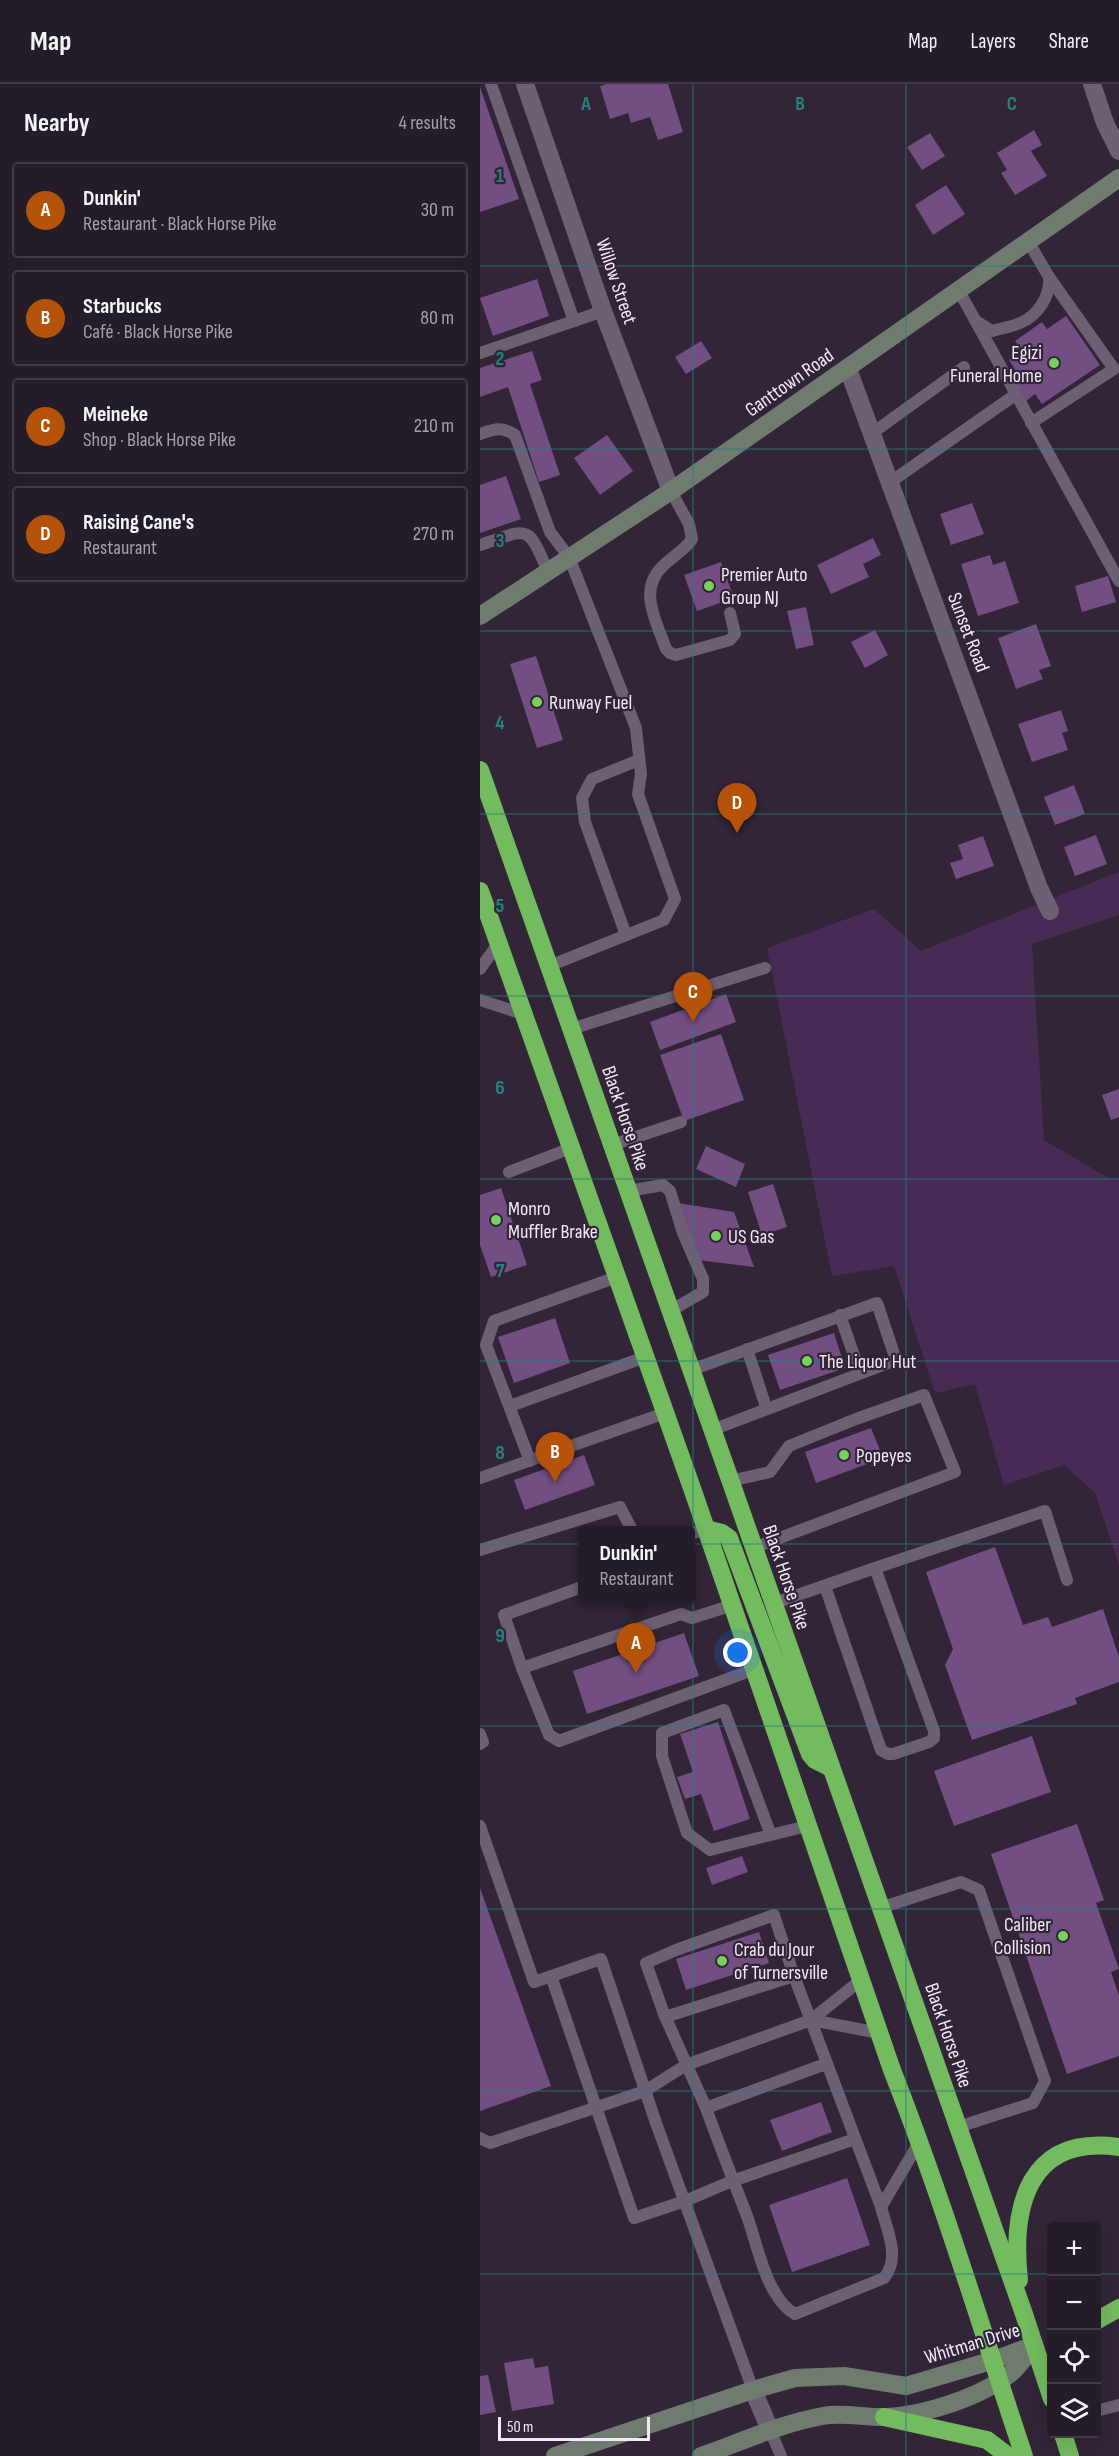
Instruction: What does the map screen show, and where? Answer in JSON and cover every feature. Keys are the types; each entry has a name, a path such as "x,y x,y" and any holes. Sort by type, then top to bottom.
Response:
{"highway":[{"name":"Black Horse Pike","path":"480,770 1047,2384"},
{"path":"480,891 665,1413 698,1532 733,1605 879,2033 920,2141 1024,2456"},
{"path":"698,1532 722,1533 729,1538 810,1754 815,1760 831,1768"},
{"path":"1023,2311 1017,2232 1022,2203 1030,2183 1043,2165 1062,2152 1090,2146 1119,2147"},
{"path":"1101,2318 1119,2308"},
{"path":"1034,2345 1047,2341"},
{"path":"884,2417 987,2440 1008,2456"},
{"path":"1065,2438 1070,2456"}],"street":[{"name":"Willow Street","path":"525,84 603,311 671,491"},
{"path":"1092,84 1105,123 1119,151"},
{"name":"Ganttown Road","path":"480,615 671,491 1119,178"},
{"name":"Sunset Road","path":"848,369 1050,911"},
{"name":"Whitman Drive","path":"555,2456 795,2378 844,2376 906,2386 994,2360 1034,2345"},
{"name":"Whitman Drive","path":"701,2456 825,2415 884,2417 935,2408 999,2381 1024,2360 1034,2345"},
{"path":"753,2390 771,2432"}],"lane":[{"path":"490,84 574,321"},
{"path":"1028,242 1049,277 1114,369 1031,423"},
{"path":"976,321 992,331 1021,323 1035,314 1051,290 1049,277"},
{"path":"959,291 1119,580"},
{"path":"480,352 603,311"},
{"path":"871,434 964,367"},
{"path":"890,483 1015,395"},
{"path":"480,434 499,428 507,429 515,435 550,532 569,557 636,728 641,774 638,794 675,899 664,920 549,966"},
{"path":"671,491 689,524 692,539 654,575 648,591 666,649 676,655 730,640 735,634 730,614"},
{"path":"480,544 492,535 526,533 534,537 548,572"},
{"path":"626,935 585,822 582,798 592,779 639,760"},
{"path":"480,969 498,944"},
{"path":"571,1029 765,968"},
{"path":"480,1000 523,1014"},
{"path":"612,1145 681,1122"},
{"path":"509,1172 571,1148"},
{"path":"628,1191 663,1185 670,1191 683,1233 703,1279 703,1292 670,1311"},
{"path":"530,1461 486,1345 494,1321 617,1277"},
{"path":"691,1370 877,1303 896,1360 766,1407 712,1430"},
{"path":"840,1315 860,1373"},
{"path":"747,1349 766,1407"},
{"path":"510,1406 645,1357"},
{"path":"730,1481 770,1472 789,1446 924,1395 955,1472 753,1548"},
{"path":"480,1478 665,1413"},
{"path":"480,1550 620,1507 630,1526"},
{"path":"772,1604 1046,1511 1067,1580"},
{"path":"825,1586 881,1750 893,1754 929,1742 934,1738 933,1731 875,1568"},
{"path":"578,1588 504,1615 549,1735 559,1742 755,1669"},
{"path":"522,1668 681,1614 692,1618 733,1605"},
{"path":"771,1835 724,1710 662,1733 662,1755 687,1833 710,1850 771,1835 807,1826"},
{"path":"480,1734 483,1742 480,1744"},
{"path":"480,1826 534,1982 601,1959 645,2091 753,2390"},
{"path":"880,1908 961,1882 979,1890 1045,2081 1033,2103 958,2127"},
{"path":"774,1915 794,1976 881,2207 894,2255 891,2270 884,2278 795,2314 785,2308 765,2271 706,2108 665,2017 646,1963 774,1915"},
{"path":"551,1976 634,2218 686,2201 732,2181 855,2139"},
{"path":"665,2017 794,1976"},
{"path":"480,2138 490,2143 645,2091 686,2066 811,2020 861,1980"},
{"path":"811,2020 879,2033"},
{"path":"706,2108 820,2066 828,2066"},
{"path":"881,2207 920,2141"},
{"path":"1101,2410 1119,2405"},
{"path":"771,2432 781,2456"}],"shaded area":[{"path":"1119,872 1119,915 1032,944 1044,1140 1112,1180 1119,1178 1119,1565 1095,1493 1064,1465 1004,1485 975,1384 935,1393 894,1266 832,1276 767,948 874,909 921,951"}],"building":[{"path":"668,84 683,132 658,140 650,117 631,123 628,113 610,119 600,86"},
{"path":"480,87 519,199 480,212"},
{"path":"1034,130 1042,145 1031,151 1047,176 1015,195 1001,173 1007,170 997,153"},
{"path":"930,133 945,156 922,170 907,147"},
{"path":"946,185 965,214 933,235 915,205"},
{"path":"537,279 549,316 493,336 480,298"},
{"name":"Egizi Funeral Home","path":"1066,316 1100,365 1042,404 1035,394 1025,402 1011,381 1019,376 1009,360 1022,351 1015,341 1042,322 1047,329"},
{"path":"701,341 712,358 686,374 675,357"},
{"path":"532,351 542,380 530,384 560,475 539,482 508,387 480,397 480,368"},
{"path":"607,435 633,471 600,495 574,458"},
{"path":"506,476 521,519 480,533 480,485"},
{"path":"972,503 984,534 951,545 940,514"},
{"path":"873,538 881,555 863,564 869,577 831,594 817,565"},
{"path":"990,555 993,565 1005,561 1019,603 978,616 961,564"},
{"name":"Premier Auto Group NJ","path":"721,562 734,598 697,611 684,575"},
{"path":"1108,576 1116,602 1082,612 1075,586"},
{"path":"806,607 814,645 796,649 787,611"},
{"path":"1036,624 1051,666 1039,670 1043,679 1016,689 998,638"},
{"path":"875,630 888,655 865,668 851,642"},
{"name":"Runway Fuel","path":"536,656 563,740 537,748 510,664"},
{"path":"1061,710 1068,731 1062,733 1068,750 1032,762 1018,724"},
{"path":"1074,785 1085,814 1055,825 1044,797"},
{"path":"1096,835 1107,864 1075,876 1064,847"},
{"path":"983,836 994,866 956,879 950,863 963,859 958,845"},
{"path":"726,994 736,1022 660,1050 650,1022"},
{"path":"721,1034 744,1100 684,1121 660,1055"},
{"path":"1119,1089 1119,1117 1111,1120 1102,1095"},
{"path":"706,1146 745,1164 736,1187 696,1169"},
{"path":"773,1184 787,1227 762,1235 748,1192"},
{"name":"Monro Muffler Brake","path":"501,1188 527,1265 491,1277 480,1245 480,1195"},
{"name":"US Gas","path":"678,1203 734,1212 754,1267 698,1260"},
{"path":"555,1318 570,1363 514,1383 498,1337"},
{"name":"The Liquor Hut","path":"834,1333 845,1368 780,1390 768,1355"},
{"name":"Popeyes","path":"871,1428 883,1458 816,1483 805,1452"},
{"path":"584,1455 595,1485 525,1510 514,1480"},
{"path":"995,1547 1023,1625 1048,1617 1052,1627 1103,1609 1119,1657 1119,1682 1075,1698 1077,1704 972,1740 945,1665 953,1649 926,1572"},
{"path":"684,1633 699,1676 587,1714 573,1671"},
{"path":"718,1722 750,1819 714,1831 701,1794 685,1799 677,1777 693,1772 680,1734"},
{"path":"1032,1736 1051,1792 954,1826 934,1771"},
{"name":"Caliber Collision","path":"1077,1824 1104,1900 1096,1903 1119,1969 1111,1972 1119,1996 1119,2056 1067,2074 991,1854"},
{"path":"742,1856 748,1872 712,1885 706,1868"},
{"path":"480,1888 551,2086 480,2111"},
{"name":"Crab du Jour of Turnersville","path":"759,1932 769,1963 686,1990 676,1959"},
{"path":"821,2102 832,2132 782,2151 770,2120"},
{"path":"847,2178 870,2245 792,2272 769,2205"},
{"path":"533,2358 535,2368 548,2366 554,2404 512,2411 504,2363"},
{"path":"488,2375 496,2412 480,2415 480,2376"}],"place":[{"name":"Egizi Funeral Home","path":"1054,363"},
{"name":"Premier Auto Group NJ","path":"709,586"},
{"name":"Runway Fuel","path":"537,702"},
{"name":"Raising Cane's","path":"737,833"},
{"name":"Meineke","path":"693,1022"},
{"name":"Monro Muffler Brake","path":"496,1220"},
{"name":"US Gas","path":"716,1236"},
{"name":"The Liquor Hut","path":"807,1361"},
{"name":"Popeyes","path":"844,1455"},
{"name":"Starbucks","path":"555,1482"},
{"name":"Dunkin'","path":"636,1673"},
{"name":"Caliber Collision","path":"1063,1936"},
{"name":"Crab du Jour of Turnersville","path":"722,1961"}]}
